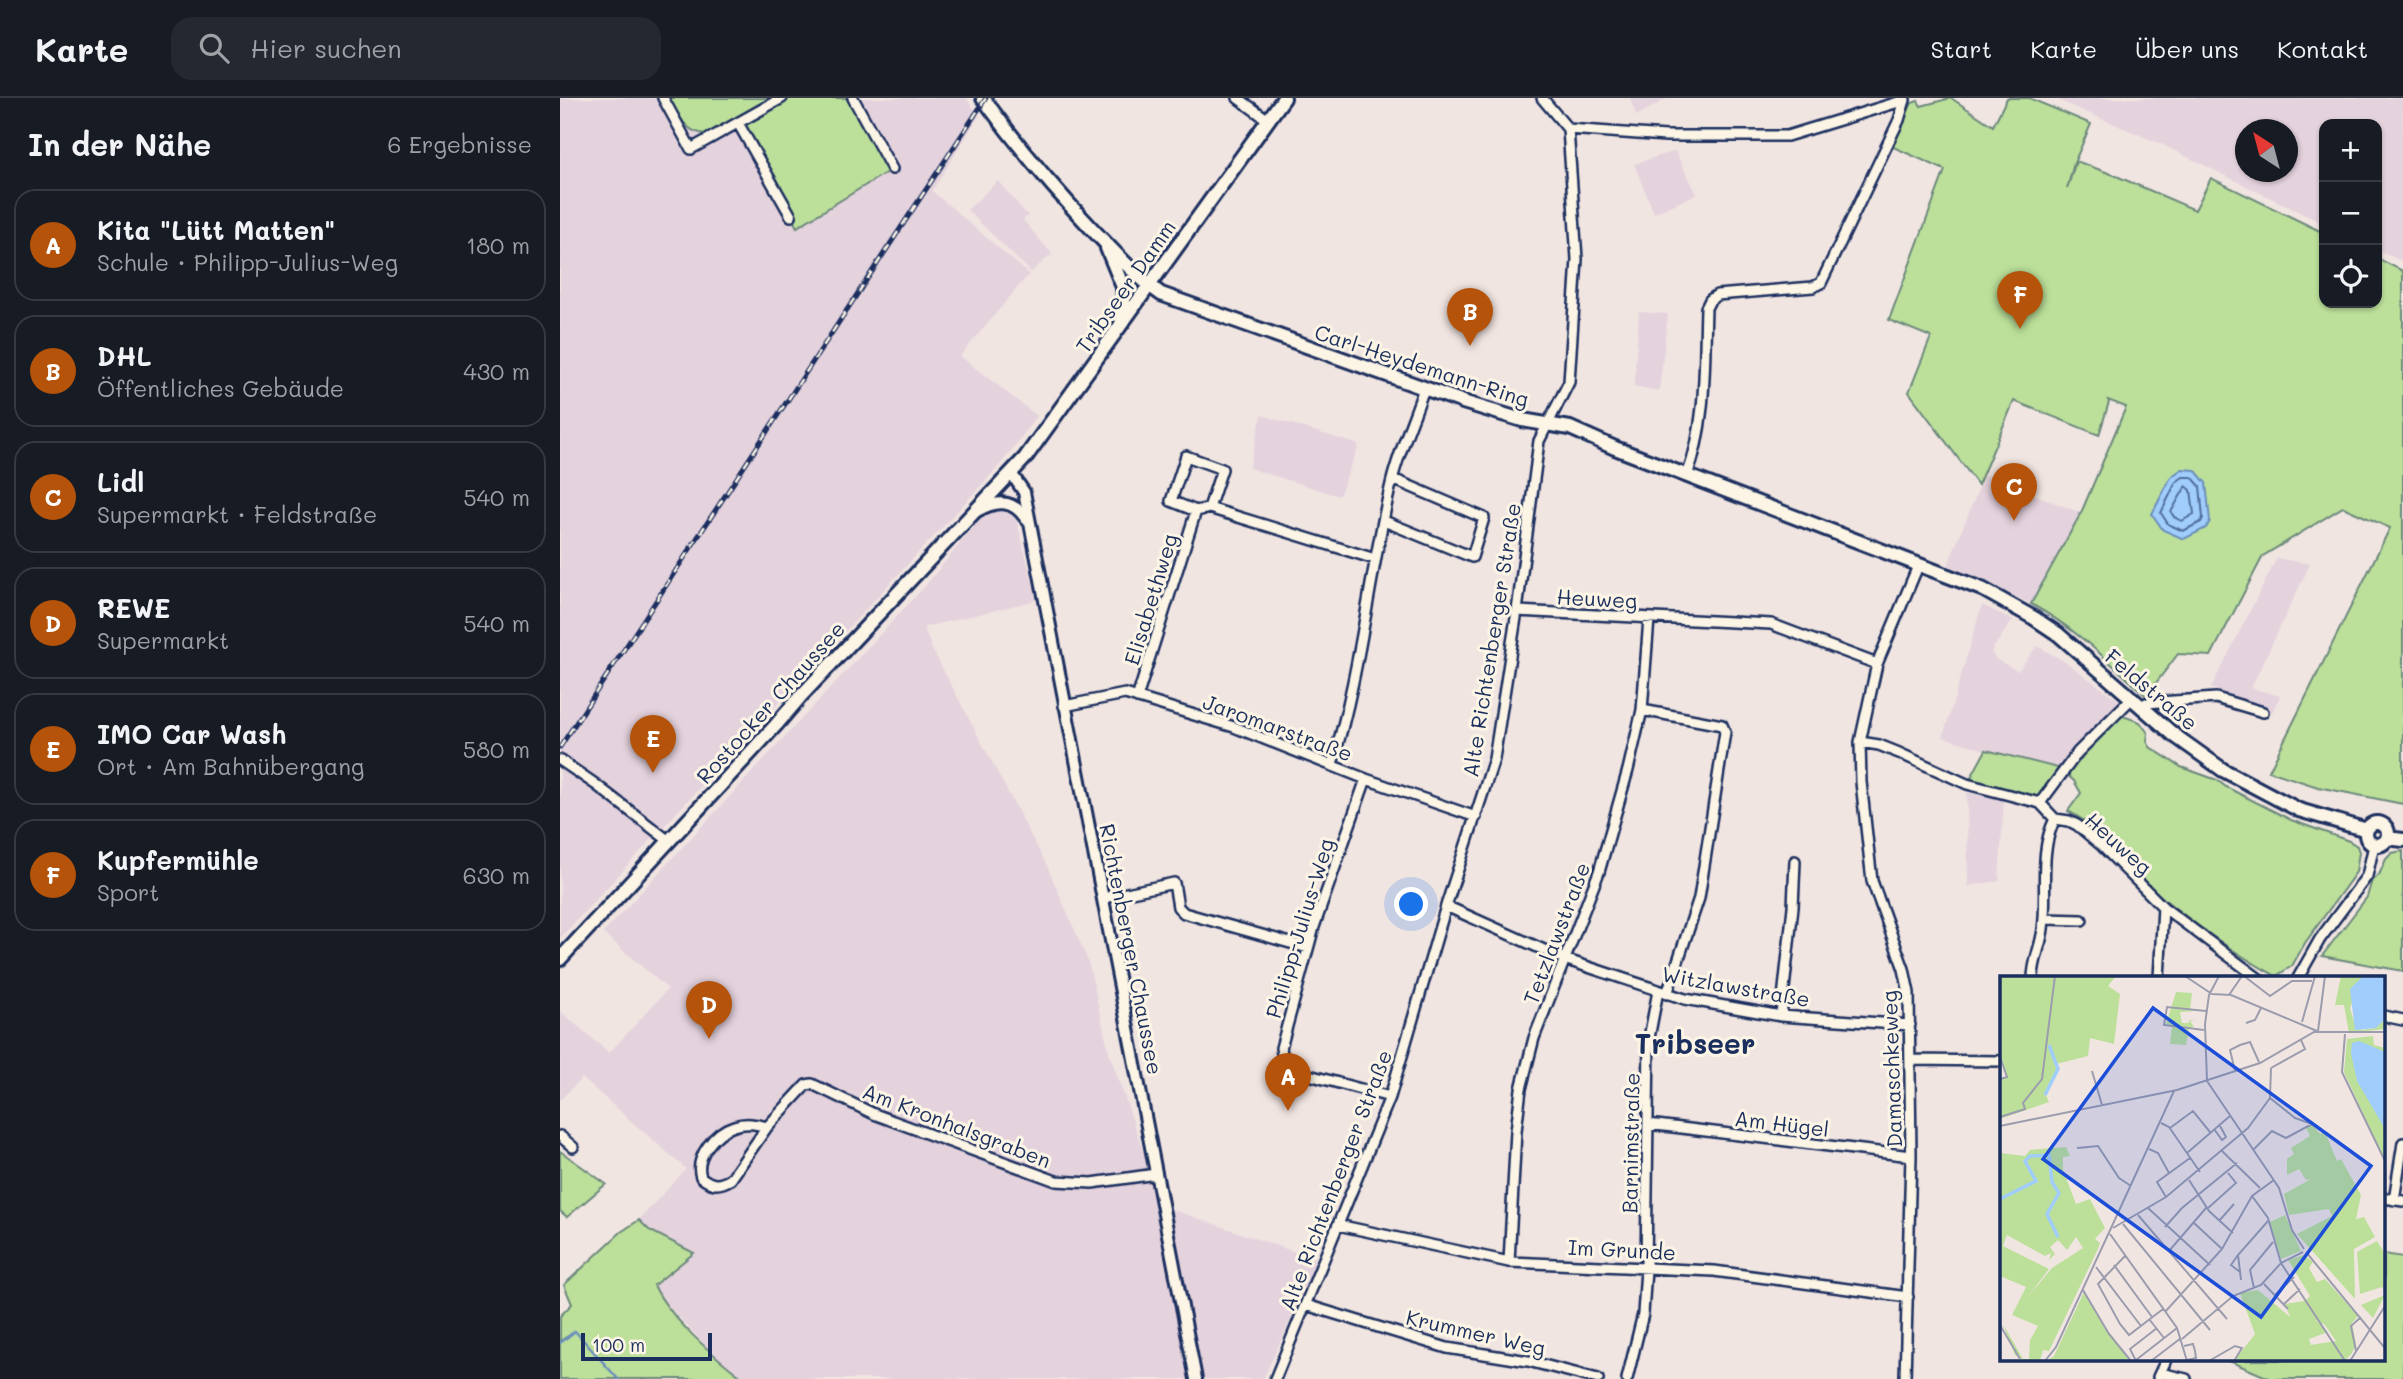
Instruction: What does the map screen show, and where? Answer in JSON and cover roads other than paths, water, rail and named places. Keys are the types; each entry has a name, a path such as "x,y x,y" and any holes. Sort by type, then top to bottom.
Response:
{"main road":[{"name":"Carl-Heydemann-Ring","path":"983,98 1016,143 1106,244 1161,294 1424,388 1522,420 1570,428 1918,566"},
{"name":"Tribseer Damm","path":"1011,473 1038,442 1284,98"},
{"path":"1106,244 1108,255 1123,287 1124,303 1120,327"},
{"name":"Rostocker Chaussee","path":"560,959 1011,473"},
{"name":"Feldstraße","path":"1918,566 1982,589 2034,618 2058,634 2141,708 2199,754 2263,793 2299,810 2367,830 2375,824 2382,825 2387,830 2388,838 2403,840"},
{"path":"2367,830 2368,841 2374,845 2384,843 2388,838"}],"street":[{"path":"663,98 691,149 782,98"},
{"path":"853,98 892,169"},
{"path":"1238,98 1268,120"},
{"path":"1542,98 1568,129 1666,136 1787,136 1905,100 1899,120 1821,283 1717,295 1710,300 1706,307 1702,416 1687,476"},
{"path":"738,123 791,216"},
{"name":"Alte Richtenberger Straße","path":"1275,1379 1390,1097 1446,906 1494,759 1539,441 1569,382 1577,259 1568,129"},
{"path":"1332,764 1346,719 1392,479 1424,388"},
{"name":"Elisabethweg","path":"1186,456 1222,469 1209,508 1196,511 1171,501 1186,456"},
{"name":"Richtenberger Chaussee","path":"1011,473 1024,492 1196,1379"},
{"name":"Alte Richtenberger Straße","path":"1384,521 1472,557 1484,518 1392,479"},
{"path":"969,516 989,505 1007,503 1020,510 1029,526"},
{"path":"1209,508 1375,559"},
{"name":"Elisabethweg","path":"1137,698 1196,511"},
{"name":"Damaschkeweg","path":"1905,1379 1911,1156 1909,993 1904,969 1872,881 1861,782 1860,742 1877,664 1918,566"},
{"name":"Heuweg","path":"1517,611 1771,624 1877,664"},
{"name":"Tetzlawstraße","path":"1509,1262 1521,1089 1534,1038 1599,872 1628,771 1642,710 1649,619"},
{"name":"Jaromarstraße","path":"1064,706 1125,694 1234,727 1366,779 1476,817"},
{"path":"2141,708 2146,703 2216,698 2263,712"},
{"path":"1860,742 1879,745 1967,784 2040,803 2078,752 2131,699"},
{"name":"Barnimstraße","path":"1627,1379 1643,1314 1646,1269 1649,1038 1662,993 1699,898 1725,732 1723,725 1642,710"},
{"path":"560,760 669,841"},
{"name":"Philipp-Julius-Weg","path":"1366,779 1308,948 1281,1048 1283,1059 1298,1072 1390,1097"},
{"name":"Heuweg","path":"2040,803 2054,819 2068,821 2089,835 2163,907 2255,976"},
{"path":"2033,976 2033,964 2043,932 2047,834 2054,819"},
{"path":"2299,976 2320,939 2360,889 2367,876 2374,845"},
{"path":"1781,1016 1793,907 1795,861"},
{"path":"1103,898 1174,883 1178,907 1184,913 1308,948"},
{"name":"Witzlawstraße","path":"1446,906 1564,959 1662,993 1781,1016 1910,1026"},
{"path":"2159,976 2163,907"},
{"path":"2044,919 2082,920"},
{"path":"1910,1060 2000,1061"},
{"name":"Am Kronhalsgraben","path":"767,1127 744,1124 731,1127 704,1152 699,1161 701,1177 713,1185 731,1179 767,1127 806,1086 812,1084 874,1114 1056,1181 1092,1184 1156,1174"},
{"name":"Am Hügel","path":"1648,1124 1911,1156"},
{"path":"560,1136 573,1147"},
{"path":"2393,1200 2403,1143"},
{"name":"Im Grunde","path":"1338,1225 1509,1262 1714,1271 1908,1297"},
{"name":"Krummer Weg","path":"1306,1305 1447,1348 1528,1362 1598,1379"},
{"path":"2159,1376 2186,1379"}],"water":[{"path":"2182,469 2195,470 2206,483 2210,521 2206,528 2184,539 2163,530 2152,514 2171,477"}],"waterway":[{"path":"560,1343 575,1331 618,1379"}],"railway":[{"path":"560,747 986,98"}],"place":[{"name":"Kupfermühle","path":"2020,329"},
{"name":"DHL","path":"1470,346"},
{"name":"Lidl","path":"2014,521"},
{"name":"IMO Car Wash","path":"653,773"},
{"name":"REWE","path":"709,1039"},
{"name":"Kita \"Lütt Matten\"","path":"1288,1111"}],"district":[{"name":"Tribseer","path":"1695,1043"}]}
